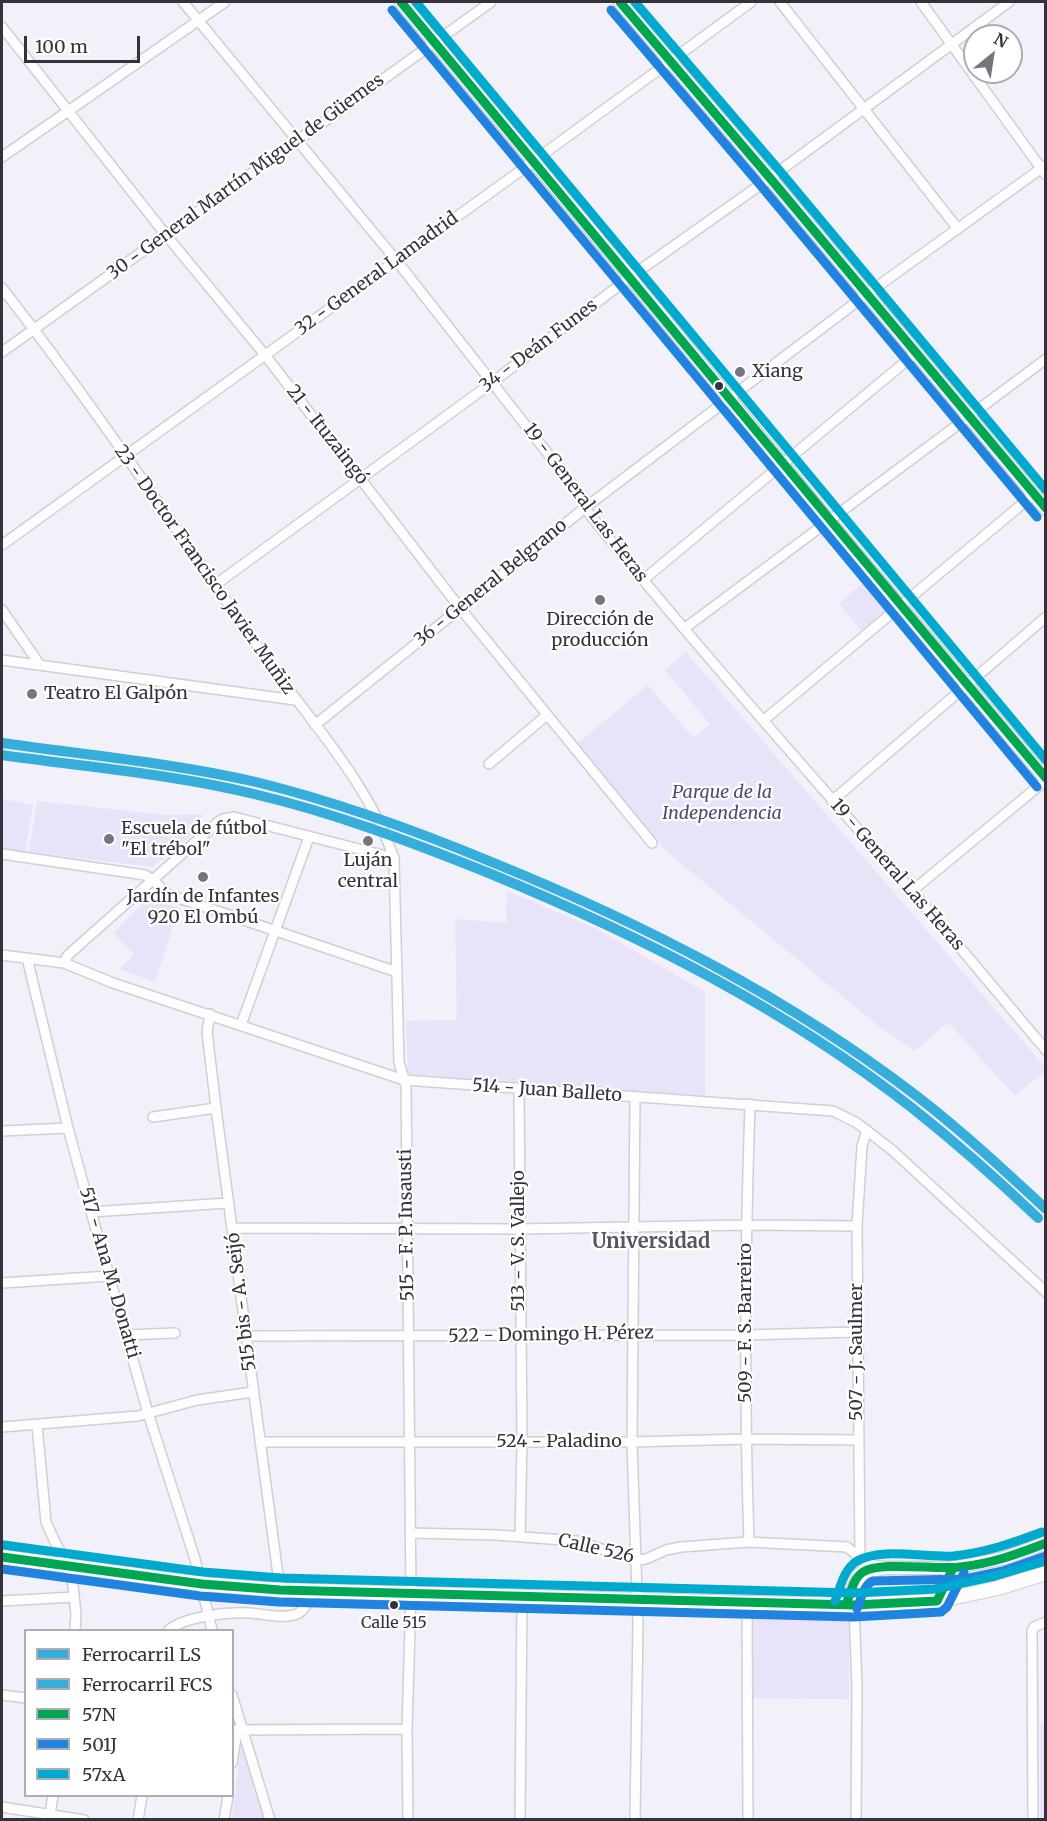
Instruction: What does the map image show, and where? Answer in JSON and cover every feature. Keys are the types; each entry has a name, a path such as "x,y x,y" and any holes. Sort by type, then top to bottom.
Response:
{"main road":[{"path":"2,1557 202,1584 280,1590 850,1605 937,1600 998,1588 1046,1573"},
{"path":"850,1605 861,1574 881,1568"},
{"path":"937,1600 952,1568"}],"street":[{"name":"19 - General Las Heras","path":"183,2 396,260 585,501 586,511 1046,1050"},
{"path":"2,157 225,2"},
{"path":"401,2 900,607 1046,780 912,891"},
{"name":"30 - General Martín Miguel de Güemes","path":"2,352 491,2"},
{"path":"620,2 1046,509"},
{"name":"32 - General Lamadrid","path":"2,544 751,2"},
{"path":"780,2 958,229"},
{"path":"921,2 1044,170"},
{"name":"34 - Deán Funes","path":"215,585 362,479 630,277 770,178 1009,2"},
{"name":"21 - Ituzaingó","path":"2,27 165,235 265,355 460,608 652,843"},
{"name":"36 - General Belgrano","path":"315,725 586,507 729,398 867,294 1044,170"},
{"name":"23 - Doctor Francisco Javier Muñiz","path":"2,288 34,329 295,700 369,799 394,858"},
{"path":"643,580 916,353"},
{"path":"685,628 1046,359"},
{"path":"764,720 1033,495"},
{"path":"2,610 40,665"},
{"path":"832,801 1046,617"},
{"path":"2,660 295,700"},
{"path":"489,764 547,715"},
{"path":"64,963 68,955 223,819 234,817 394,858"},
{"path":"241,1024 309,837"},
{"path":"2,854 137,873 153,880 167,894 398,972"},
{"name":"515 - F. P. Insausti","path":"394,858 399,1062 406,1086 411,1593 407,1729 408,1820"},
{"name":"514 - Juan Balleto","path":"2,955 64,963 113,983 404,1080 833,1111 848,1117 867,1130 912,1167 1046,1292"},
{"name":"517 - Ana M. Donatti","path":"27,958 91,1212 148,1413 202,1584 207,1616 212,1629"},
{"name":"515 bis - A. Seijó","path":"210,1014 207,1032 216,1108 280,1590"},
{"name":"513 - V. S. Vallejo","path":"519,1089 522,1442 520,1537"},
{"path":"635,1097 632,1442 638,1599 635,1820"},
{"name":"509 - F. S. Barreiro","path":"749,1542 745,1439 746,1225 750,1104"},
{"path":"153,1117 216,1108"},
{"path":"2,1131 68,1128"},
{"name":"507 - J. Saulmer","path":"861,1574 856,1332 857,1226 862,1146 867,1130"},
{"path":"91,1212 228,1203"},
{"path":"233,1228 857,1226"},
{"path":"2,1283 109,1276"},
{"name":"522 - Domingo H. Pérez","path":"246,1336 746,1335 856,1332"},
{"path":"126,1335 175,1333"},
{"path":"2,1427 138,1416 197,1400 253,1392"},
{"path":"37,1425 46,1522 71,1568 75,1629"},
{"name":"524 - Paladino","path":"260,1442 858,1440"},
{"name":"Calle 526","path":"410,1533 577,1541 635,1560 646,1559 666,1550 681,1547 749,1542 847,1547 870,1564 881,1568"},
{"path":"881,1568 952,1568 1005,1558 1046,1543"},
{"path":"171,1629 207,1616 237,1613 296,1615 306,1605 312,1591"},
{"path":"520,1820 522,1596"},
{"path":"2,1601 74,1597"},
{"path":"747,1603 748,1820"},
{"path":"850,1605 857,1688 856,1820"},
{"path":"1033,1820 1032,1631 1034,1627 1046,1622"},
{"path":"2,1695 24,1698"},
{"path":"234,1707 238,1731 270,1820"},
{"path":"1034,1718 1046,1718"},
{"path":"238,1731 407,1729"},
{"path":"234,1752 238,1731"},
{"path":"50,1817 53,1797"},
{"path":"138,1820 142,1797"},
{"path":"224,1820 228,1797"},
{"path":"2,1806 50,1817 84,1820"}],"green space":[{"path":"866,581 886,605 887,610 862,631 839,603"},
{"name":"Parque de la Independencia","path":"686,652 1045,1067 1045,1071 1015,1096 948,1022 915,1051 877,1025 666,851 577,744 648,685 693,738 710,724 665,670"},
{"path":"2,799 33,805 25,852 2,848"},
{"name":"Escuela de fútbol \"El trébol\"","path":"37,801 166,815 202,814 203,825 153,867 29,852"},
{"path":"507,891 595,928 705,992 705,1096 408,1074 406,1021 457,1020 455,919 506,923"},
{"path":"148,898 179,908 155,982 119,969 134,954 113,933"},
{"path":"753,1614 849,1615 849,1699 752,1698"},
{"path":"1040,1723 1045,1723 1045,1819 1040,1819"},
{"path":"244,1745 265,1819 232,1820 241,1746"}],"rail line":[{"name":"LS","path":"2,743 193,770 287,790 347,808 465,851 605,911 714,966 767,996 869,1061 935,1110 1046,1209"},
{"name":"FCS","path":"2,755 192,781 284,802 344,819 404,840 546,897 709,976 813,1037 911,1107 976,1161 1038,1218"}],"transit line":[{"name":"57N","path":"401,2 1046,778"},
{"name":"57xA","path":"416,2 1046,760"},
{"name":"57N","path":"620,2 1046,508"},
{"name":"57xA","path":"635,2 779,170 1046,490"},
{"name":"501J","path":"392,10 1037,787"},
{"name":"501J","path":"611,10 1037,517"},
{"name":"57xA","path":"835,1601 849,1569 857,1561 867,1557 891,1554 965,1555 1042,1532"},
{"name":"57N","path":"846,1605 857,1578 863,1572 871,1569 895,1566 950,1568 971,1566 1004,1558 1046,1543"},
{"name":"57xA","path":"4,1545 203,1572 281,1578 854,1593 935,1589 995,1576 1042,1562"},
{"name":"501J","path":"857,1609 865,1589 873,1581 965,1579 1003,1571 1046,1556"},
{"name":"57N","path":"2,1557 202,1584 280,1590 854,1605 937,1601 953,1568"},
{"name":"501J","path":"2,1569 200,1596 279,1602 854,1617 941,1612 947,1607 964,1573"}],"place":[{"name":"Xiang","path":"740,372"},
{"name":"Dirección de producción","path":"600,600"},
{"name":"Teatro El Galpón","path":"32,694"},
{"name":"Escuela de fútbol \"El trébol\"","path":"109,839"},
{"name":"Luján central","path":"368,841"},
{"name":"Jardín de Infantes 920 El Ombú","path":"203,877"},
{"name":"Calle 515","path":"394,1605"}],"district":[{"name":"Universidad","path":"651,1242"}]}
